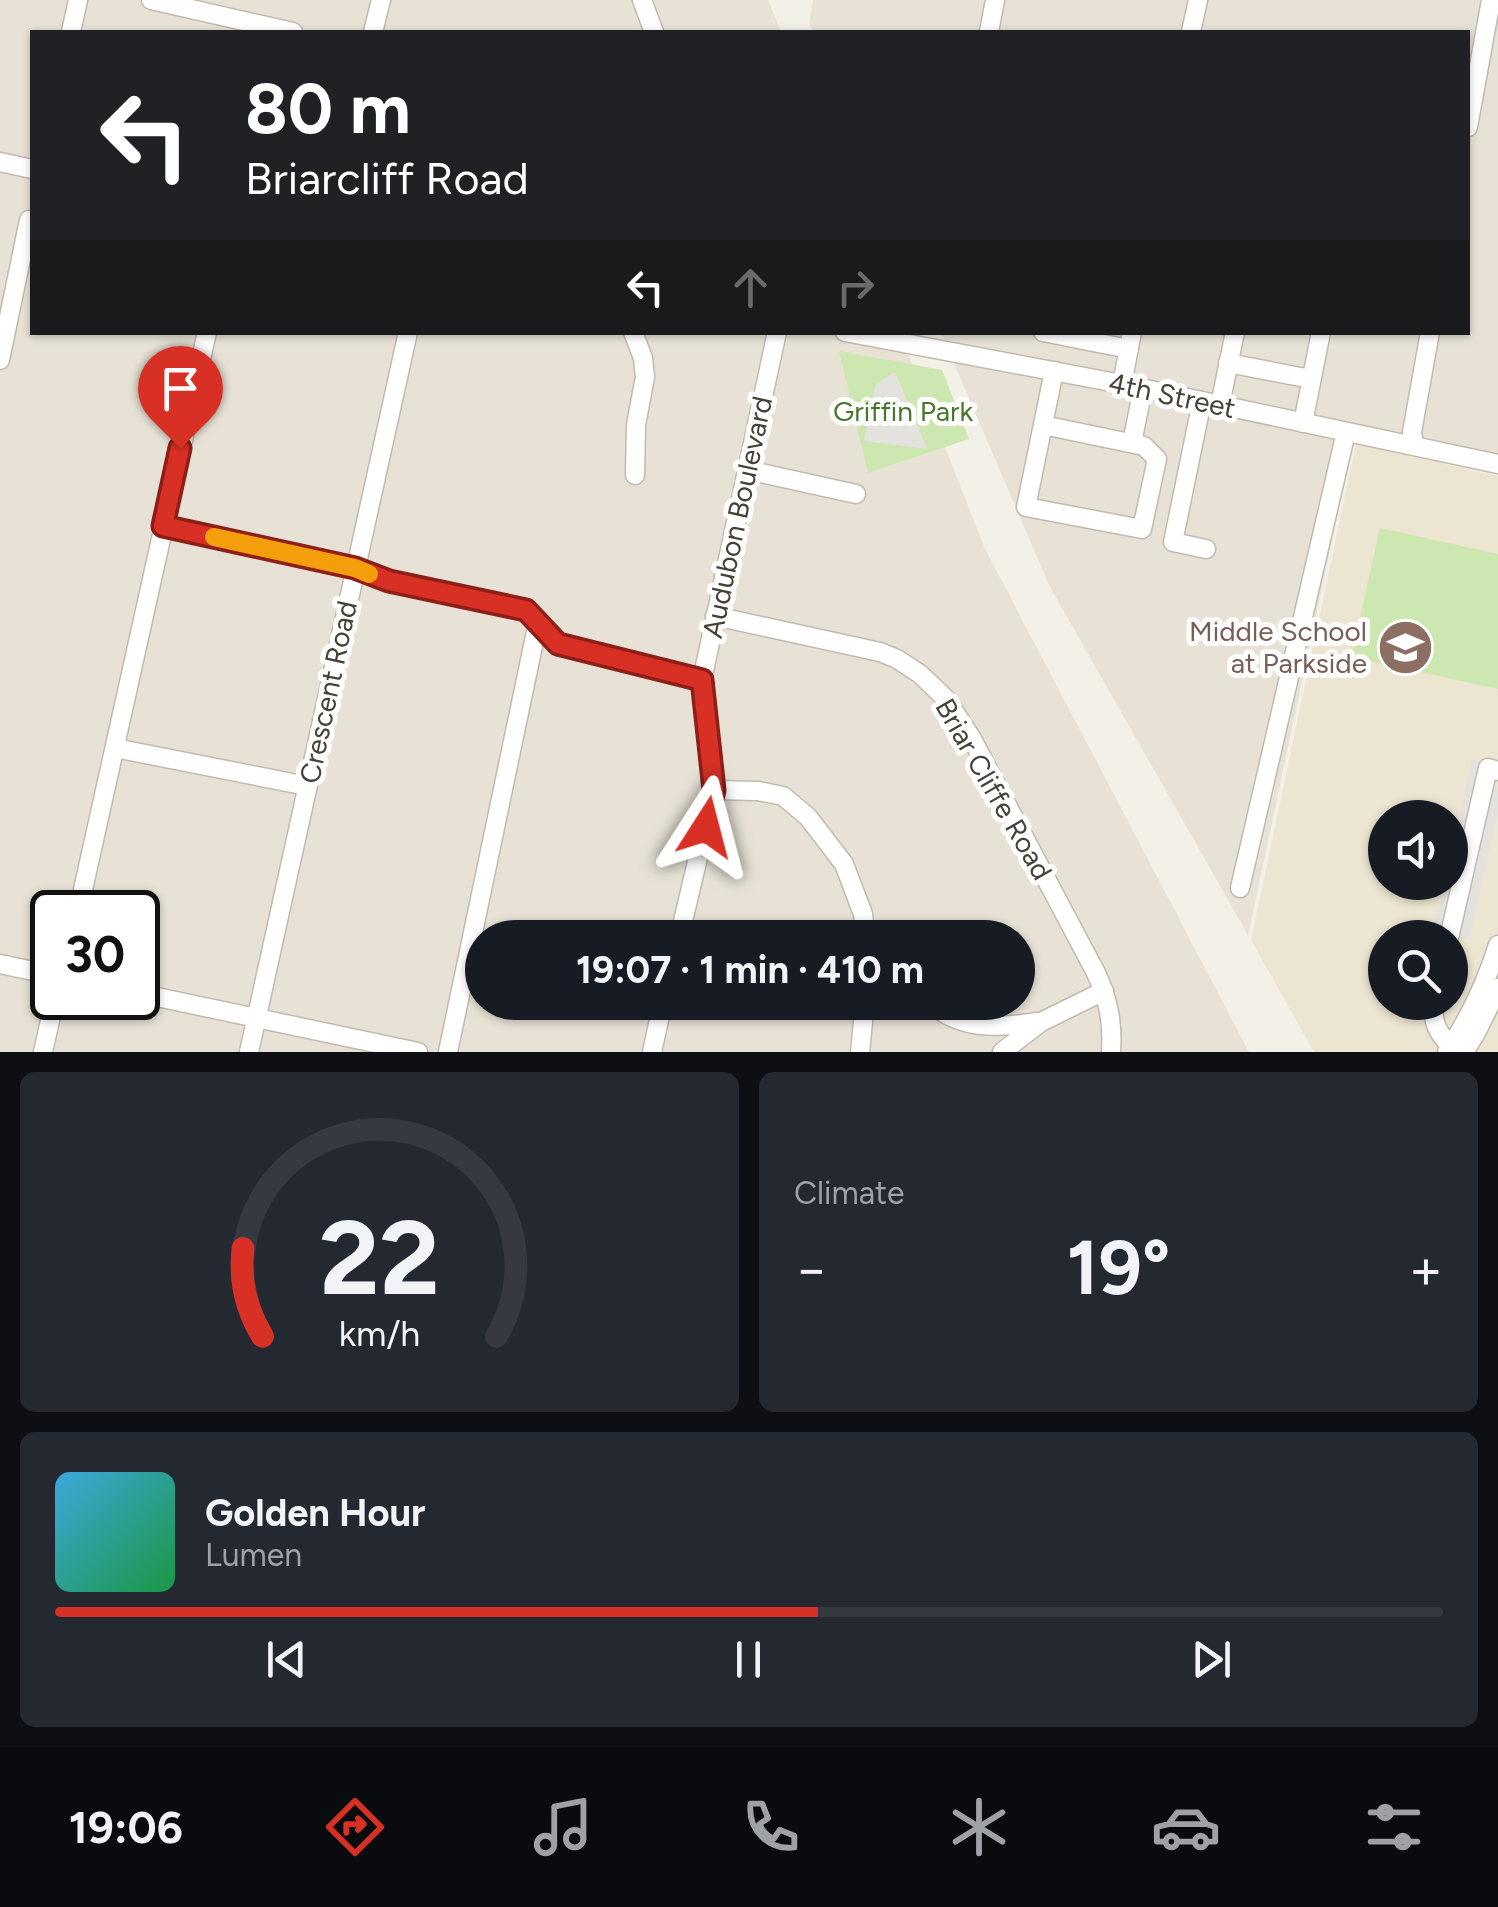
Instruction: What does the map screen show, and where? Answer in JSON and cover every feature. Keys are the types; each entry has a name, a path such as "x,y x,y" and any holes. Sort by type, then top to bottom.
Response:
{"street":[{"path":"71,30 78,0"},
{"path":"152,0 284,30"},
{"path":"373,30 380,0"},
{"path":"642,0 653,30"},
{"path":"989,30 996,0"},
{"path":"1191,30 1198,0"},
{"path":"1470,116 1491,0"},
{"path":"0,162 30,169"},
{"path":"0,360 29,220"},
{"path":"83,890 206,335"},
{"name":"Crescent Road","path":"249,1052 407,335"},
{"path":"634,335 645,377 636,425 635,475"},
{"name":"Audubon Boulevard","path":"683,920 714,790 702,680 776,335"},
{"name":"4th Street","path":"877,335 1037,346 1054,371 1498,464"},
{"path":"1206,549 1172,542 1211,403 1228,364 1233,335"},
{"path":"1303,422 1320,335"},
{"path":"1414,445 1412,432 1429,335"},
{"path":"1037,346 1130,341 1122,384"},
{"path":"1228,364 1312,379"},
{"path":"1043,425 1144,446 1157,459 1142,529 1026,508 1054,371"},
{"path":"1132,443 1143,388"},
{"path":"1240,888 1346,432"},
{"path":"747,470 856,494"},
{"path":"163,526 526,610 558,644 702,680"},
{"name":"Briar Cliffe Road","path":"715,616 880,652 897,659 947,700 972,739 1104,991 1110,1008 1111,1052"},
{"path":"448,1052 538,622"},
{"path":"115,748 308,786"},
{"path":"1453,920 1488,768 1498,771"},
{"path":"714,790 784,796 808,817 844,864 864,920"},
{"path":"1454,1050 1498,944"},
{"path":"0,964 30,970"},
{"path":"1454,1050 1476,1033 1498,988"},
{"path":"1002,1052 1040,1022 1104,991"},
{"path":"160,998 418,1052"},
{"path":"43,1052 50,1020"},
{"path":"652,1052 660,1020"},
{"path":"860,1052 863,1020"},
{"path":"957,1020 984,1027 1040,1022"},
{"path":"1434,1020 1438,1033 1454,1050"}],"shaded area":[{"path":"0,0 768,0 780,30 30,30 30,335 901,335 985,549 1249,1052 0,1052"},
{"path":"813,0 1498,0 1498,471 1354,438 1248,935 1050,587 942,335 1470,335 1470,30 812,30 809,24"},
{"path":"895,372 927,449 864,441 876,384"},
{"name":"Middle School at Parkside","path":"1356,444 1498,476 1498,1052 1314,1052 1251,940"},
{"path":"1472,759 1489,763 1484,786 1498,790 1498,812 1469,940 1468,920 1436,920 1441,900 1468,900 1468,800 1463,800"}],"green space":[{"name":"Griffin Park","path":"839,351 942,370 969,439 868,473"},
{"path":"1380,528 1498,554 1498,689 1351,657"}],"slow traffic":[{"path":"214,537 369,574"}],"place":[{"name":"Middle School at Parkside","path":"1406,647"}],"route":[{"path":"180,448 163,526 526,610 558,644 702,680 714,790 706,827"}]}
